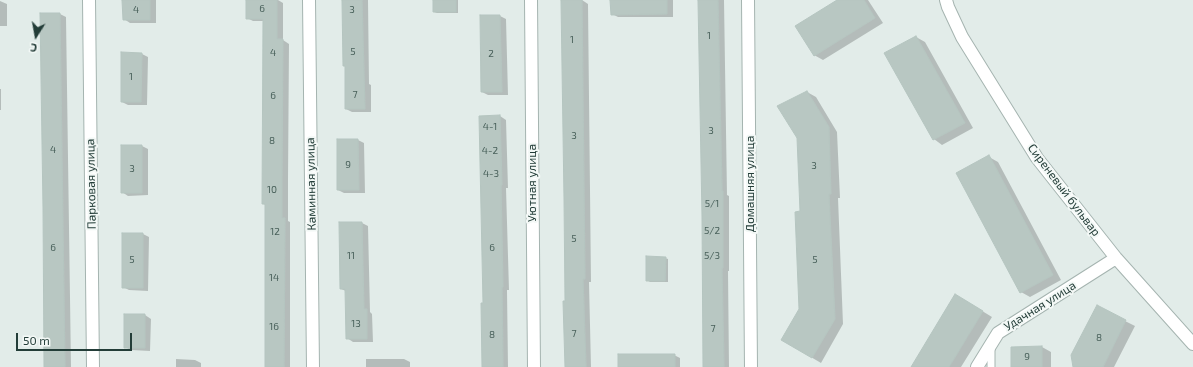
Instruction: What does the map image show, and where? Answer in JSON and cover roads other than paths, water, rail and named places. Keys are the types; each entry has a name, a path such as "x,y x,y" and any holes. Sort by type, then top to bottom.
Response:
{"street":[{"name":"Парковая улица","path":"88,0 93,367"},
{"name":"Каминная улица","path":"309,0 313,367"},
{"name":"Уютная улица","path":"531,0 534,367"},
{"name":"Домашняя улица","path":"748,0 751,367"},
{"name":"Сиреневый бульвар","path":"946,0 948,8 962,37 1038,158 1116,258 1193,344"},
{"name":"Удачная улица","path":"977,367 998,333 1116,258"}],"lane":[{"path":"991,343 991,367"}]}
